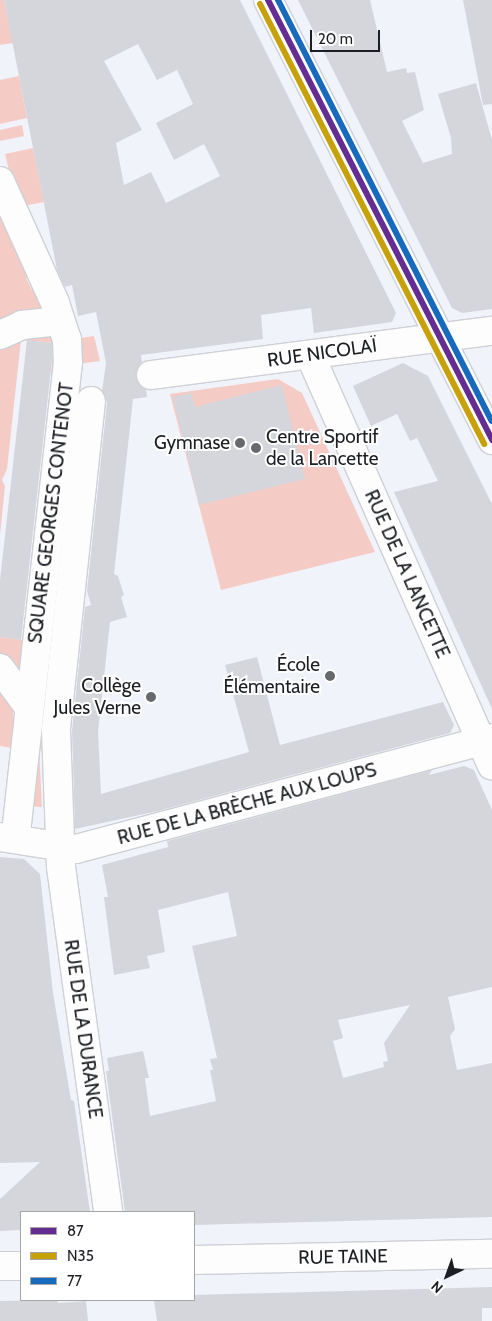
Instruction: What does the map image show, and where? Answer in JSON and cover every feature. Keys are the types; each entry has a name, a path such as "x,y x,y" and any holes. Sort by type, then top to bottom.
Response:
{"street":[{"path":"268,0 492,440"},
{"name":"SQUARE GEORGES CONTENOT","path":"0,181 55,303 67,339 68,362 28,706 12,758 8,838"},
{"path":"0,335 22,325 60,321"},
{"name":"RUE NICOLAÏ","path":"151,375 492,331"},
{"name":"RUE DE LA LANCETTE","path":"310,355 486,740 492,766"},
{"name":"RUE DE LA DURANCE","path":"91,401 56,730 59,846 108,1211"},
{"path":"0,668 28,706"},
{"name":"RUE DE LA BRÈCHE AUX LOUPS","path":"8,838 76,850 162,829 453,747 486,740"},
{"name":"RUE TAINE","path":"195,1260 492,1254"},
{"path":"0,1266 20,1266"}],"shaded area":[{"path":"0,0 4,0 13,43 0,45"},
{"path":"19,76 27,118 0,124 0,80"},
{"path":"22,125 24,136 0,141 0,130"},
{"path":"33,148 44,202 18,207 5,154"},
{"path":"0,194 33,274 26,278 32,290 40,287 50,311 0,330"},
{"path":"53,331 59,374 51,373 54,343 21,340 7,469 2,480 5,486 0,535 0,341"},
{"path":"79,331 81,338 94,336 100,361 78,364 38,727 42,807 27,806 29,789 35,789 38,765 31,764"},
{"name":"Centre Sportif de la Lancette","path":"278,379 302,393 375,552 221,590 170,394"},
{"path":"23,633 32,635 27,687 8,672 16,664 8,655 0,662 0,637 23,640"},
{"path":"0,681 14,699 12,748 0,746"}],"building":[{"path":"4,0 240,0 396,313 392,322 314,333 311,308 261,315 263,339 141,355 142,362 137,369 136,377 146,390 147,397 133,399 114,574 118,576 124,595 121,597 127,617 110,622 98,732 101,794 249,752 225,665 257,657 280,745 443,702 454,725 450,733 158,811 75,829 72,731 85,607 91,605 87,591 107,403 102,391 106,363 96,312 78,316 72,285 65,287 57,270","holes":["138,44 157,80 177,70 193,104 156,123 174,160 204,144 220,176 166,203 151,172 124,185 116,143 142,130 104,61"]},
{"path":"298,0 370,0 387,72 406,68 407,73 415,72 424,110 402,121 423,163 452,154 451,138 438,94 476,83 492,140 492,309 462,313 452,308"},
{"path":"463,0 492,0 492,104 483,105"},
{"path":"27,340 52,343 52,360 21,640 0,637 0,580"},
{"path":"403,363 428,376 492,504 492,709 394,492 438,481 417,438 410,441 397,414 371,426 353,386"},
{"name":"Gymnase","path":"282,385 305,479 199,505 173,397 191,393 195,407"},
{"path":"464,766 474,770 492,810 492,987 448,997 455,1029 450,1036 457,1070 492,1063 492,1217 195,1225 195,1211 125,1211 106,1071 109,1071 107,1058 143,1051 149,1078 145,1078 150,1116 216,1101 210,1070 213,1070 210,1059 217,1058 192,946 237,936 228,892 158,910 165,952 147,956 150,968 114,975 104,897 108,897 102,865 168,847 167,841 432,770 429,775","holes":["410,1005 384,1043 388,1061 383,1062 384,1067 343,1078 333,1041 343,1038 338,1020"]},
{"path":"0,857 24,859 40,874 53,993 71,1100 74,1101 90,1211 20,1211 20,1230 0,1231 0,1199 40,1162 0,1163"},
{"path":"492,1287 492,1308 482,1308 482,1321 157,1321 154,1301 195,1301 195,1295"},
{"path":"0,1301 57,1301 58,1303 86,1301 88,1321 0,1321"}],"transit line":[{"name":"87","path":"268,0 492,440"},
{"name":"77","path":"278,0 492,421"},
{"name":"N35","path":"260,4 484,444"}],"place":[{"name":"Gymnase","path":"240,443"},
{"name":"Centre Sportif de la Lancette","path":"256,448"},
{"name":"École Élémentaire","path":"330,676"},
{"name":"Collège Jules Verne","path":"151,697"}]}
